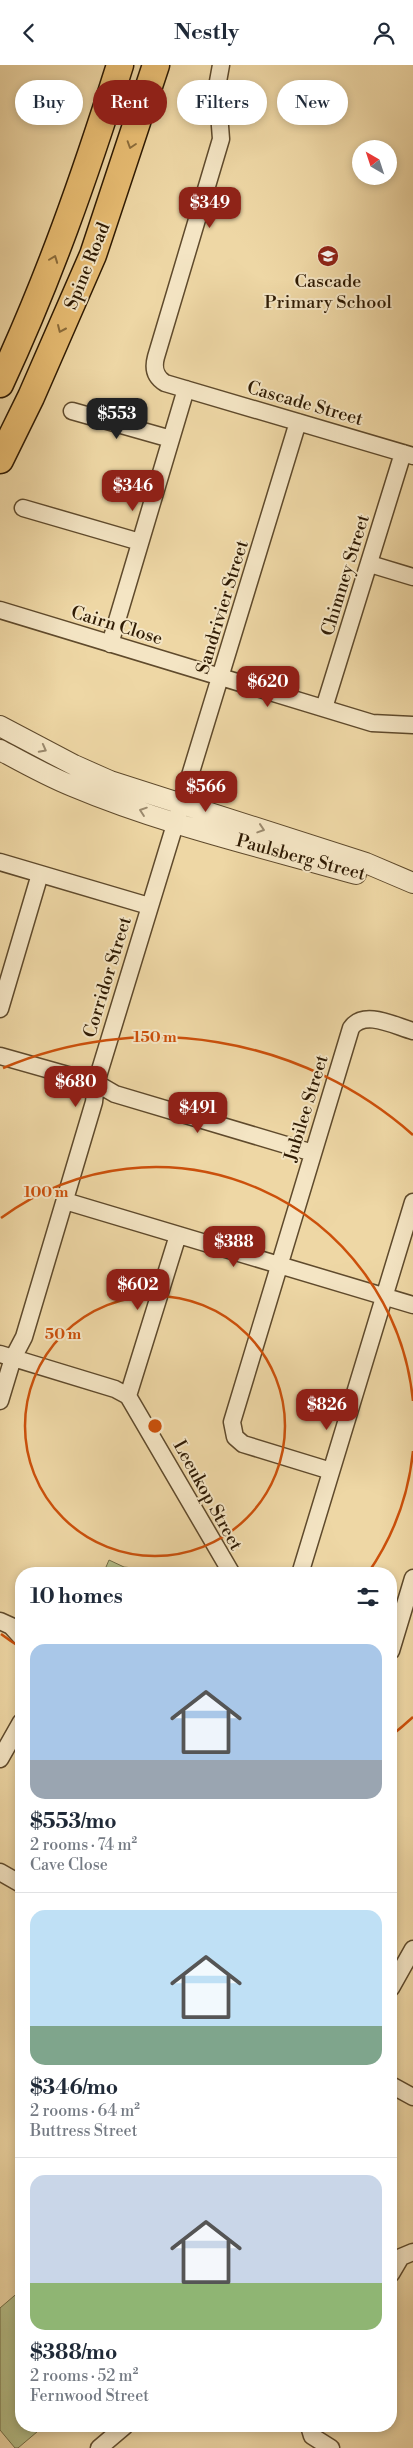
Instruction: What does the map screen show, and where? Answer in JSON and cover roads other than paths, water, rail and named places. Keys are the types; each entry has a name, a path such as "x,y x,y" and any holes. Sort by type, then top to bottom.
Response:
{"main road":[{"name":"Spine Road","path":"0,384 24,333 69,222 120,65"},
{"name":"Spine Road","path":"0,460 31,397 93,255 156,65"}],"street":[{"name":"Cascade Street","path":"221,65 217,87 221,139 154,364 155,370 161,380 186,389 408,455"},
{"path":"110,644 186,389"},
{"path":"72,411 171,439"},
{"name":"Sandrivier Street","path":"174,822 183,803 298,422"},
{"name":"Chimney Street","path":"324,708 370,564 408,455"},
{"path":"23,507 140,542"},
{"path":"370,564 413,577"},
{"name":"Cairn Close","path":"0,610 372,723 413,725"},
{"name":"Paulsberg Street","path":"0,726 92,774 366,863 411,883"},
{"name":"Paulsberg Street","path":"0,750 74,787 174,822 363,876 411,883"},
{"name":"Corridor Street","path":"0,1401 6,1356 24,1337 94,1102 96,1083 174,822"},
{"path":"0,862 149,907"},
{"path":"0,1009 40,874"},
{"name":"Jubilee Street","path":"331,1471 243,1444 235,1437 232,1427 351,1028 360,1019 370,1018 413,1031"},
{"path":"0,1056 96,1083 115,1093 313,1153"},
{"path":"65,1201 413,1305"},
{"path":"302,1567 413,1202"},
{"path":"6,1356 115,1389 128,1396 178,1235"},
{"name":"Leeukop Street","path":"128,1396 228,1567"},
{"path":"397,1633 413,1578"},
{"path":"0,1621 11,1626 15,1630"},
{"path":"0,1759 15,1733"},
{"path":"0,1872 15,1881"},
{"path":"397,1977 413,1949"},
{"path":"397,2088 413,2097"},
{"path":"397,2264 401,2257 413,2252"},
{"path":"99,2448 118,2432"},
{"path":"311,2432 312,2436 331,2448"}],"place":[{"name":"Cascade Primary School","path":"328,256"}]}
